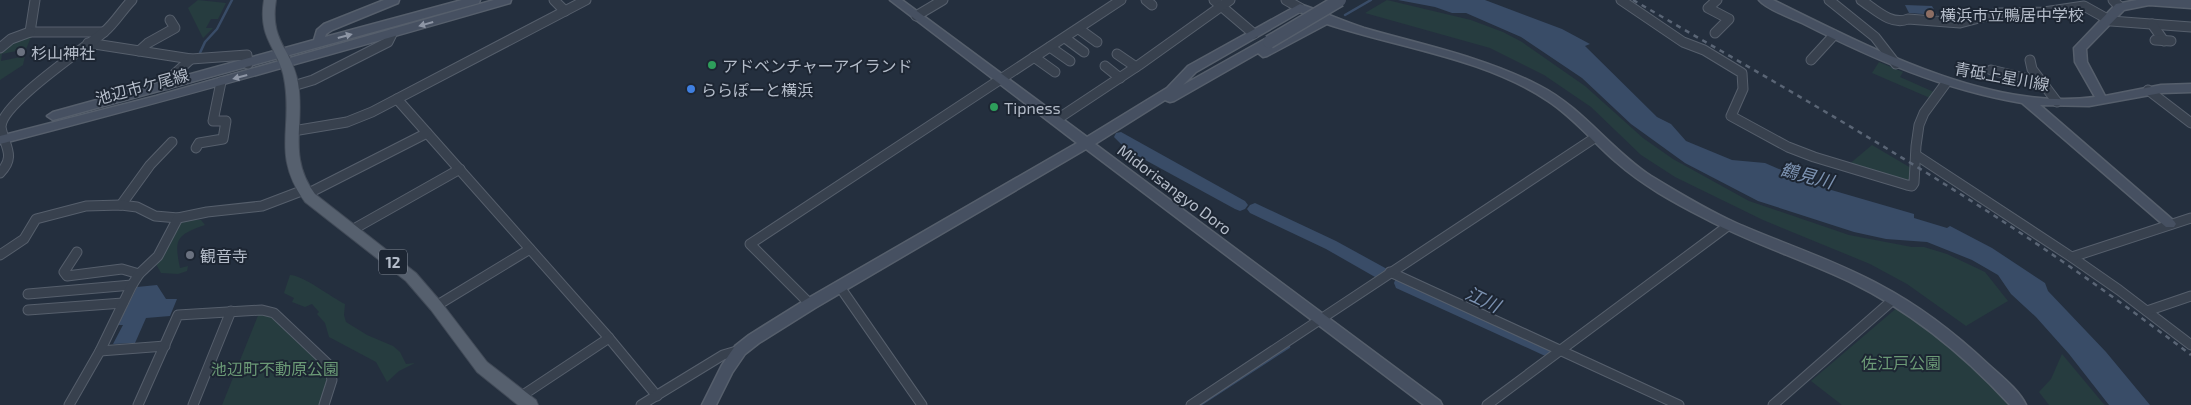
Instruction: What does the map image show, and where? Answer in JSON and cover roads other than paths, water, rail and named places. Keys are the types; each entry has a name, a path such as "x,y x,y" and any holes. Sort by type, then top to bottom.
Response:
{"main road":[{"name":"12","path":"270,0 268,17 270,29 275,46 284,59 292,86 293,169 298,182 305,192 403,270 436,306 482,368 525,401"}],"street":[{"path":"30,32 35,0"},
{"path":"2,170 10,152 1,132 20,100 88,43 104,32 132,0"},
{"path":"320,43 319,36 321,31 328,26 394,0"},
{"path":"284,59 320,43 475,0"},
{"path":"284,59 392,34 506,0"},
{"path":"554,0 565,11"},
{"path":"293,131 352,121 586,0"},
{"name":"Midorisangyo Doro","path":"895,0 1435,405"},
{"path":"916,16 943,0"},
{"path":"810,304 750,244 1121,0"},
{"path":"1214,0 1262,38"},
{"path":"1056,120 1136,67 1230,0"},
{"path":"1286,0 1325,20 1453,55 1538,90 1556,101 1636,172 1729,225 1894,299 1955,343 2019,405"},
{"path":"641,405 723,355 740,350 810,304 1172,95 1262,38 1328,0"},
{"path":"1172,95 1192,69 1340,0"},
{"path":"1621,0 1684,42 1704,50 1742,73 1744,77 1740,103 1731,116 1788,147 1840,166 1910,186 1914,183 1919,125 1933,99 1940,94 1946,83"},
{"path":"1715,33 1729,19 1708,8 1716,0"},
{"name":"青砥上星川線","path":"1764,0 1896,64 1946,83 1987,93 2057,102 2102,100 2148,90 2191,88"},
{"path":"1829,0 1867,30 1890,52 1896,64"},
{"path":"1862,0 1893,21 1900,22 1908,19 1945,24 1960,23 1998,13 2044,12 2084,6 2106,20 2191,27"},
{"path":"2102,100 2082,62 2080,48 2106,20 2116,3 2149,1 2191,4"},
{"path":"1262,38 1300,8"},
{"path":"139,51 148,43 175,28 170,20"},
{"path":"1172,95 1214,81 1267,50 1325,20"},
{"path":"2152,24 2163,41"},
{"path":"1078,28 1097,42"},
{"path":"0,48 11,39 30,32 104,32"},
{"path":"292,86 313,80 388,42 392,34"},
{"path":"1811,60 1834,35"},
{"path":"1065,38 1084,52"},
{"path":"88,43 191,60 247,55 248,64"},
{"path":"1050,47 1070,60"},
{"path":"1117,54 1136,67"},
{"path":"1034,57 1055,72"},
{"name":"池辺市ケ尾線","path":"1,132 248,64 284,59"},
{"name":"池辺市ケ尾線","path":"1,132 221,82 284,59"},
{"path":"167,85 170,78 191,60"},
{"path":"2030,60 2032,69 2057,102"},
{"path":"1105,66 1120,78"},
{"path":"1991,70 2041,82"},
{"path":"196,148 199,142 223,138 226,121 214,121 221,82"},
{"path":"2148,90 2191,123"},
{"path":"397,99 609,338 657,396"},
{"path":"2025,99 2170,224"},
{"path":"1,256 24,239 36,219 86,206 121,205 137,207 155,216 178,218 193,213 256,207 274,203 305,192 427,132"},
{"path":"1191,405 1596,137"},
{"path":"121,205 150,165 172,142"},
{"path":"1916,155 2072,257 2191,345"},
{"path":"352,230 460,169"},
{"path":"69,405 100,351 132,284 139,274 158,256 178,218"},
{"path":"2072,257 2191,218"},
{"path":"1488,405 1729,225"},
{"path":"436,306 530,249"},
{"path":"77,252 64,272 67,276 122,269 139,274"},
{"path":"1390,272 1679,405"},
{"path":"28,294 132,284"},
{"path":"840,287 918,404"},
{"path":"2147,312 2191,296"},
{"path":"1773,405 1894,299"},
{"path":"28,310 123,303"},
{"path":"138,405 178,315 262,310 274,313 329,365 333,373 333,382 324,405"},
{"path":"193,405 231,312"},
{"path":"525,401 609,338"},
{"path":"100,351 165,346"},
{"path":"709,405 727,369 740,350"}],"water":[{"path":"1398,0 1485,0 1562,29 1590,44 1585,46 1657,117 1671,124 1686,141 1732,160 1765,163 1821,187 1914,214 1914,218 1947,228 1950,226 1992,248 2045,283 2048,291 2106,352 2150,405 2109,405 2069,354 2036,317 2011,294 1998,275 1972,260 1927,242 1886,239 1854,232 1758,201 1685,163 1631,124 1582,78 1521,37 1466,13 1452,13 1435,7"},
{"path":"1905,5 1932,6 1937,15 1909,13"},
{"path":"157,285 166,299 177,299 170,316 146,318 135,343 113,344 123,325 118,325 137,287"}],"waterway":[{"path":"199,55 205,42 217,29 232,0"},
{"path":"1345,15 1371,0"},
{"name":"江川","path":"1121,137 1132,146 1240,205"},
{"name":"江川","path":"1255,209 1331,245 1381,273"},
{"name":"江川","path":"1402,283 1462,312 1549,350"},
{"path":"1200,405 1289,347"}],"railway":[{"path":"1633,0 1856,130 1987,211 2039,245 2191,355"}],"place":[{"name":"横浜市立鴨居中学校","path":"1930,14"},
{"name":"杉山神社","path":"21,52"},
{"name":"アドベンチャーアイランド","path":"712,65"},
{"name":"ららぽーと横浜","path":"691,89"},
{"name":"Tipness","path":"994,107"},
{"name":"観音寺","path":"190,255"}],"water label":[{"name":"鶴見川","path":"1807,175"}],"park label":[{"name":"佐江戸公園","path":"1901,362"},
{"name":"池辺町不動原公園","path":"275,368"}]}
